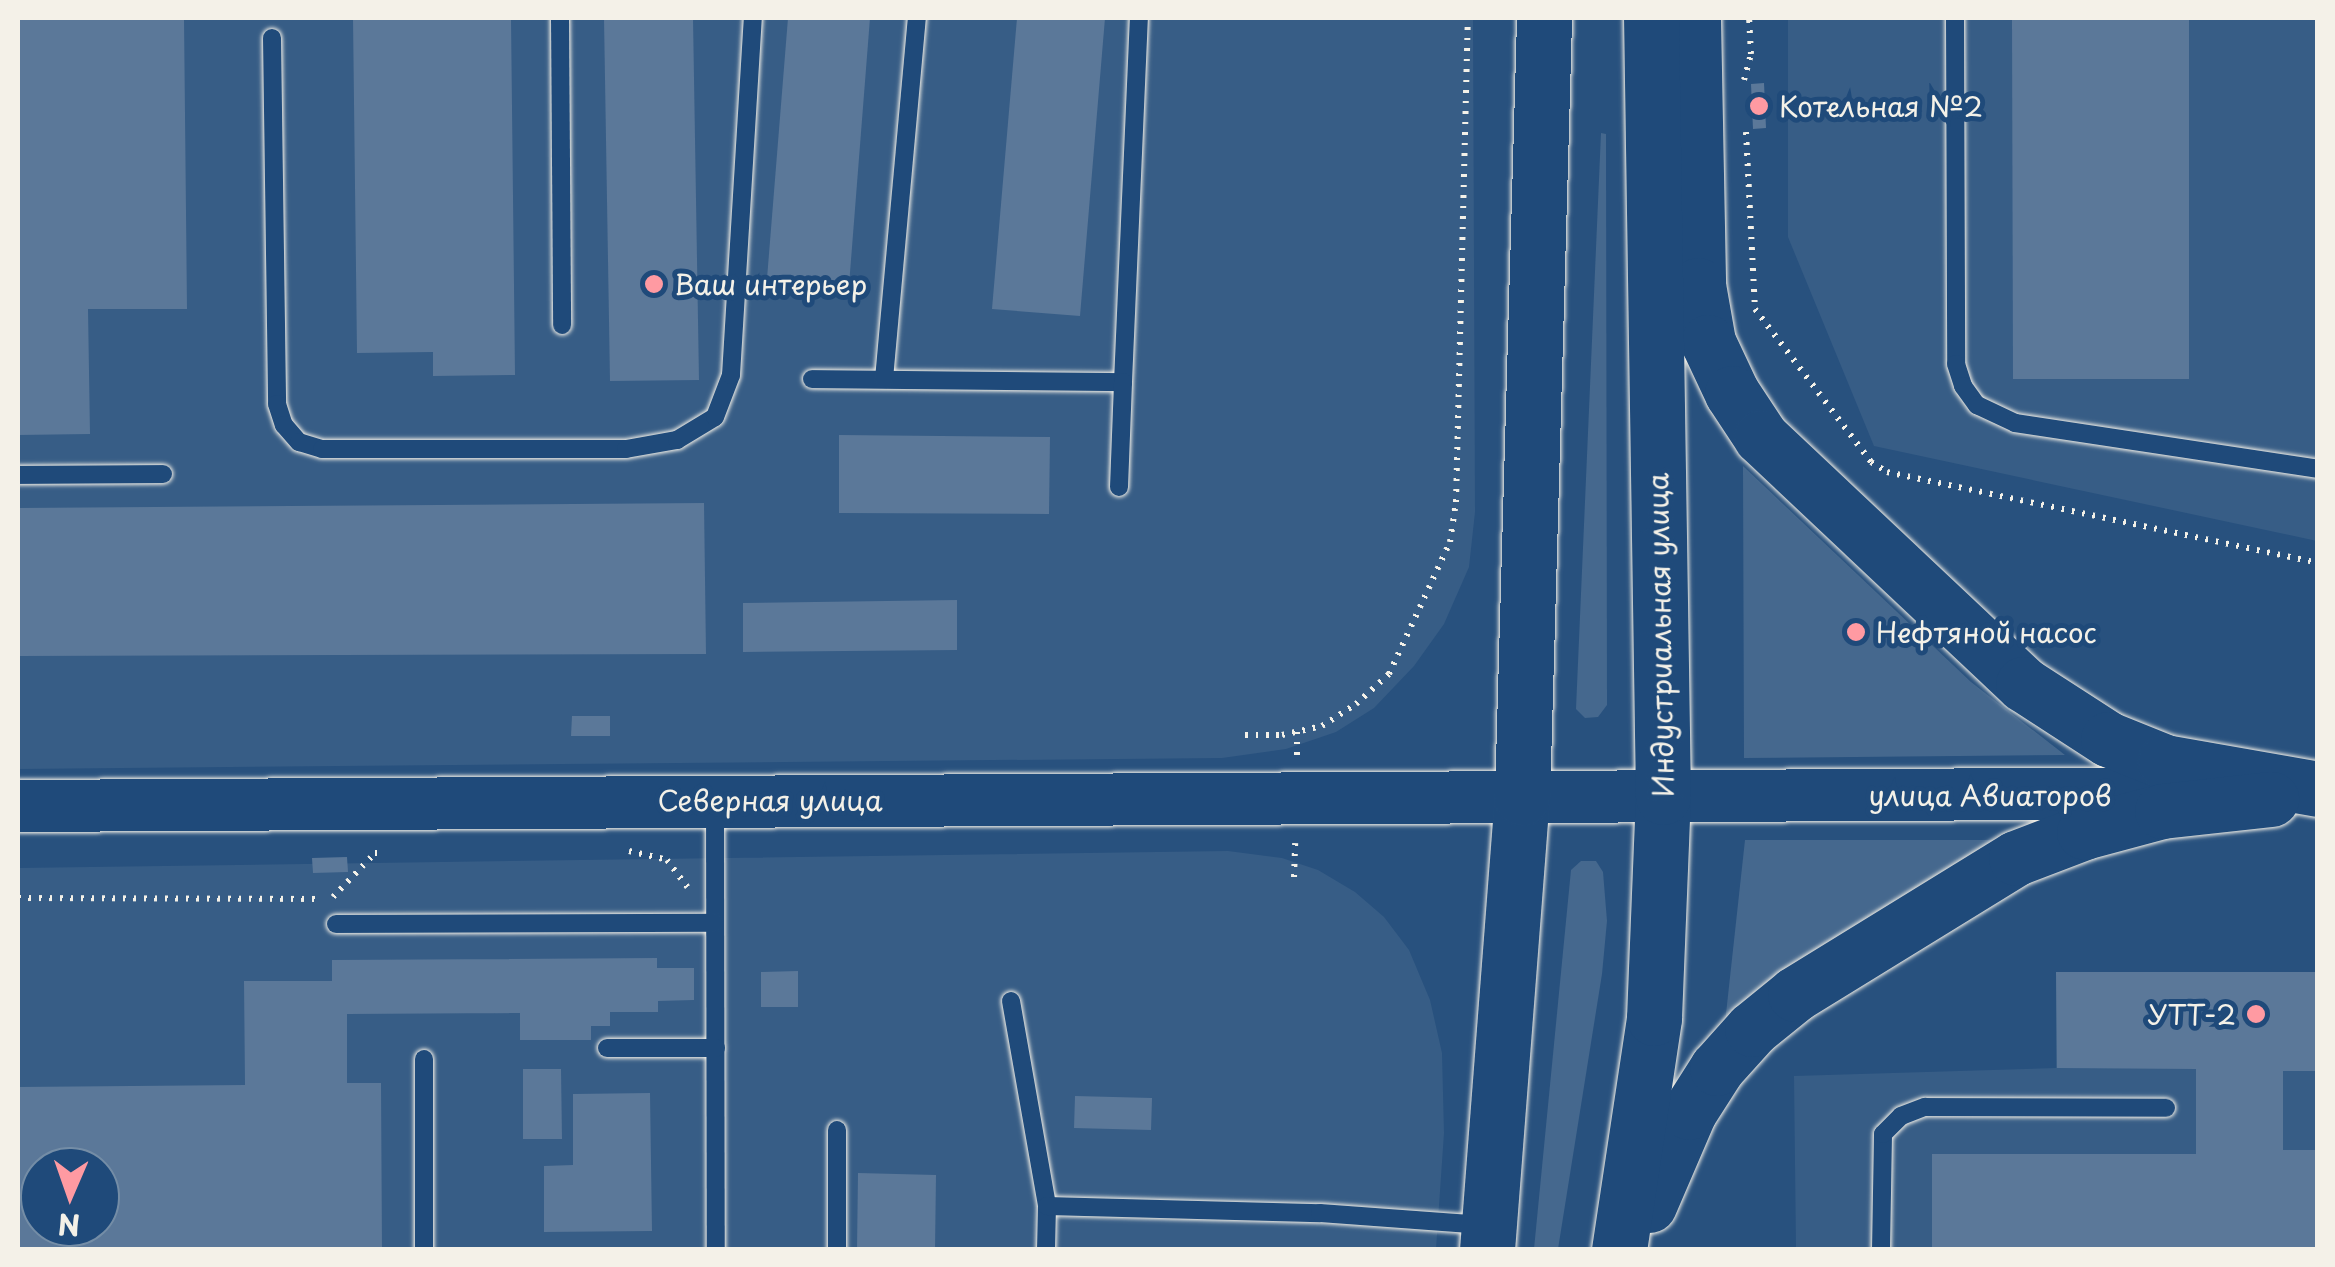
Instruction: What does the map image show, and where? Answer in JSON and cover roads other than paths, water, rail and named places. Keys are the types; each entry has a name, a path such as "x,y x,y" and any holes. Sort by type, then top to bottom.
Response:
{"main road":[{"path":"1488,1237 1522,798 1544,18"},
{"name":"Индустриальная улица","path":"1619,1250 1654,1018 1664,797 1651,18"},
{"path":"1693,18 1698,285 1708,342 1732,393 1762,438 2023,684 2108,739 2165,762 2318,791"},
{"path":"1630,1250 1689,1112 1717,1068 1752,1029 1795,994 2033,852 2162,812 2318,791"},
{"name":"улица Авиаторов","path":"1522,798 2318,791"},
{"name":"Северная улица","path":"18,806 1522,798"}],"lane":[{"path":"560,18 562,325"},
{"path":"272,38 277,404 284,425 300,442 322,449 626,449 676,440 715,417 731,375 753,18"},
{"path":"884,379 917,18"},
{"path":"1118,487 1139,18"},
{"path":"1955,18 1956,364 1963,386 1977,405 2015,423 2318,470"},
{"path":"812,379 1123,382"},
{"path":"18,475 163,474"},
{"path":"715,800 716,1250"},
{"path":"336,924 715,923"},
{"path":"1011,1001 1047,1206 1046,1250"},
{"path":"607,1048 716,1048"},
{"path":"424,1059 424,1250"},
{"path":"1880,1250 1883,1134 1901,1116 1925,1106 2166,1108"},
{"path":"838,1130 838,1250"},
{"path":"1047,1206 1320,1213 1488,1237"}],"place":[{"name":"Котельная №2","path":"1759,106"},
{"name":"Ваш интерьер","path":"654,284"},
{"name":"Нефтяной насос","path":"1856,632"},
{"name":"УТТ-2","path":"2256,1014"}]}
